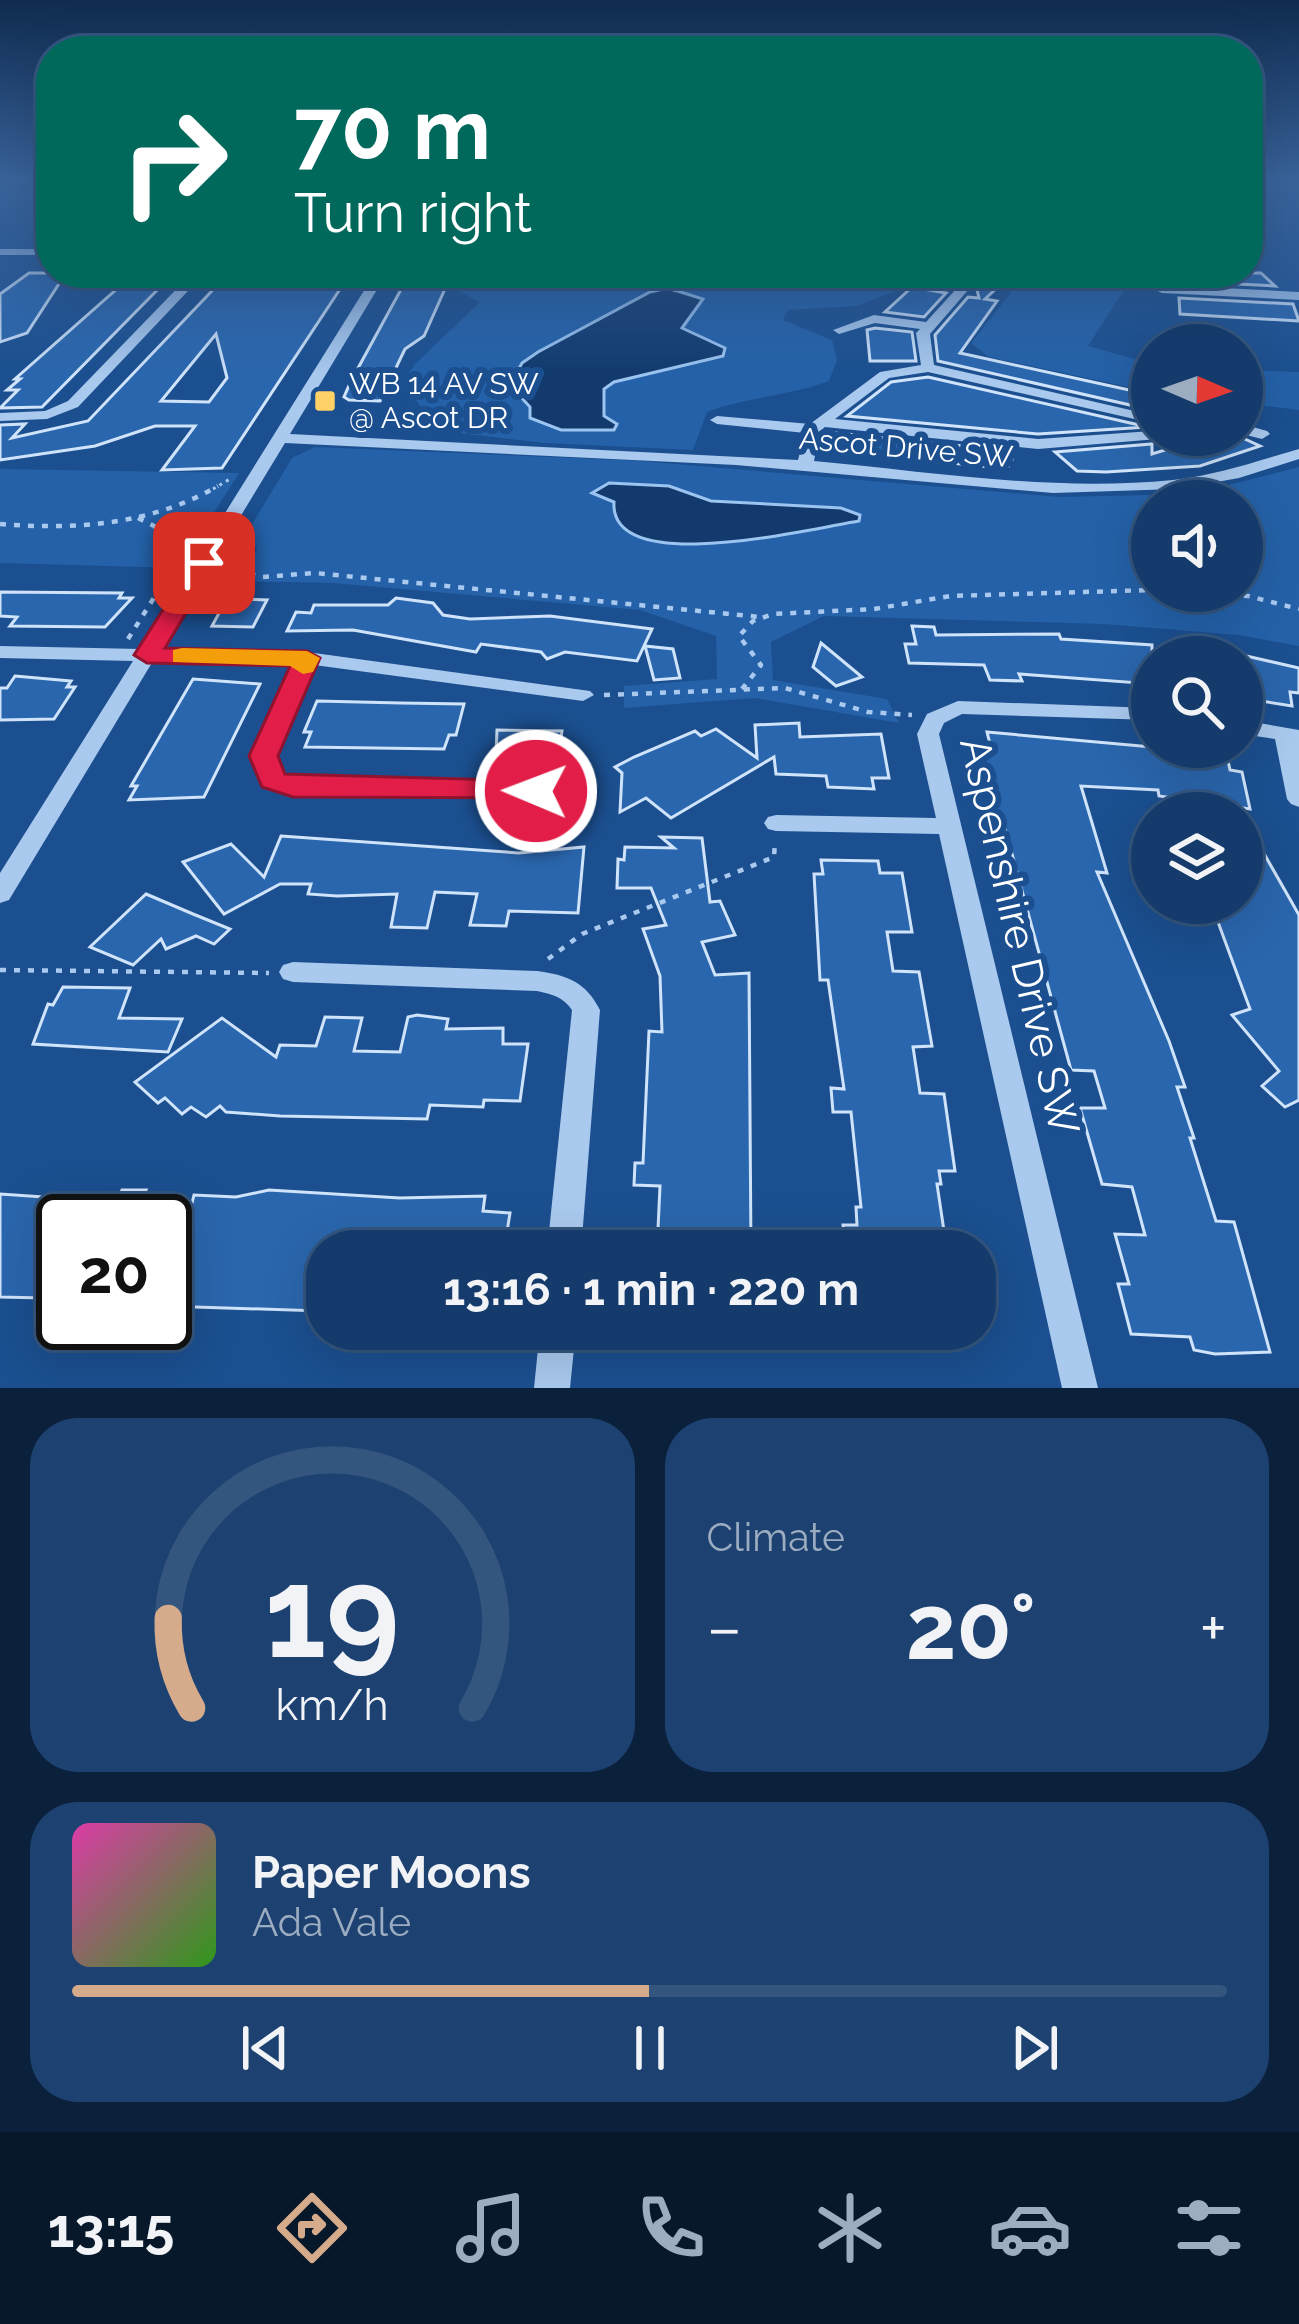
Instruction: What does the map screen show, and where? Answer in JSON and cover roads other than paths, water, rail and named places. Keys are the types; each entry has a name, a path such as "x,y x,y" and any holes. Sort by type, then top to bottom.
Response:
{"street":[{"path":"0,252 36,252"},
{"path":"0,417 47,415 73,404 185,288"},
{"path":"3,886 372,288"},
{"path":"928,368 922,340 963,288"},
{"path":"1159,288 1299,296"},
{"path":"839,330 874,319 929,326"},
{"path":"805,465 819,426 885,375 928,368 1131,414"},
{"path":"717,420 1038,444 1131,437"},
{"name":"Ascot Drive SW","path":"285,431 805,465 1041,488 1141,490 1208,483 1299,454"},
{"path":"1038,444 1041,488"},
{"path":"0,652 307,658 583,694"},
{"path":"307,658 264,756 273,780 293,787 536,791"},
{"name":"Aspenshire Drive SW","path":"1080,1388 928,734 935,719 947,710 979,706 1131,713"},
{"path":"1292,735 1299,799"},
{"path":"776,824 948,826"},
{"path":"293,972 520,980 571,989 586,1010 566,1230"},
{"path":"552,1388 555,1350"}],"place":[{"name":"WB 14 AV SW @ Ascot DR","path":"325,401"}]}
